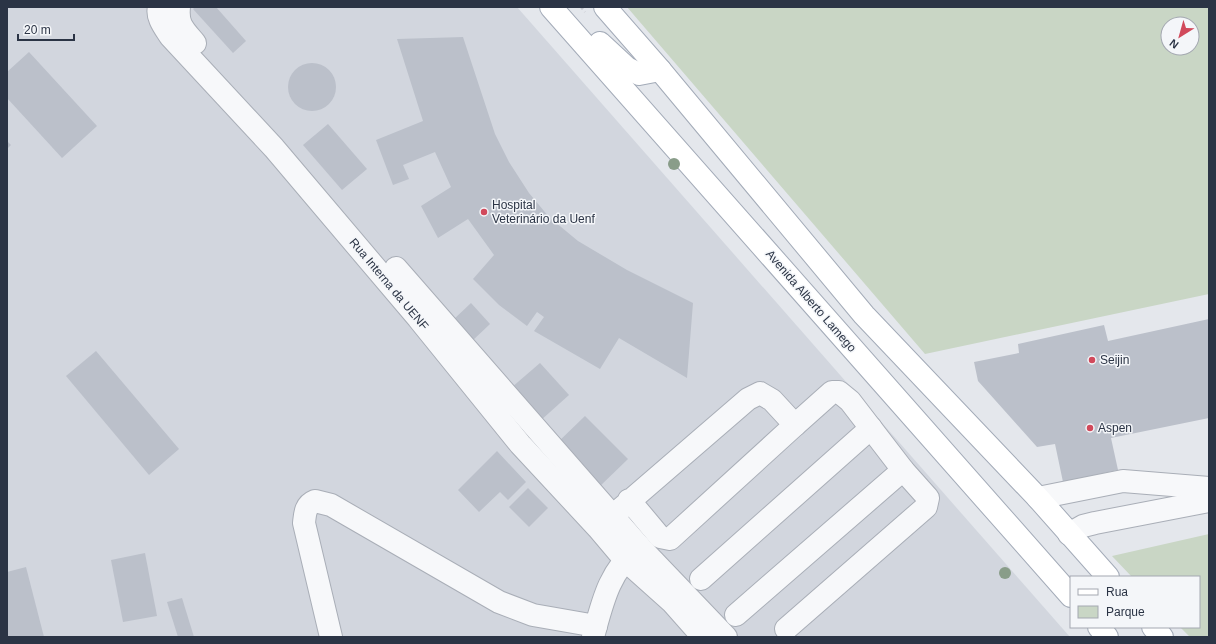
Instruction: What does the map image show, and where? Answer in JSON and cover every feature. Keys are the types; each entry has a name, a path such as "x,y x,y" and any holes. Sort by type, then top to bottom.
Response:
{"main road":[{"path":"604,7 660,70 864,315 1038,498 1107,576"},
{"path":"552,8 580,25 627,68 639,74 660,70"},
{"name":"Avenida Alberto Lamego","path":"552,8 1070,595"},
{"path":"1100,628 1108,637"},
{"path":"1154,628 1162,637"}],"street":[{"name":"Rua Interna da UENF","path":"159,7 158,11 162,23 170,36 274,148 418,318 520,444 605,522"},
{"name":"Rua Interna da UENF","path":"179,7 177,18 180,25 321,183 703,637"},
{"path":"629,500 660,537 670,539 832,392 839,392 850,401 903,470 928,498 926,507 786,629"},
{"path":"605,522 748,399 760,393 772,400 795,425"},
{"path":"701,580 871,428"},
{"path":"736,615 903,470"},
{"path":"1038,498 1123,481 1145,481 1191,488 1209,488"},
{"path":"331,637 304,523 308,506 315,501 331,505 499,602 533,615 594,632 608,585 632,553"},
{"path":"1069,534 1083,526 1095,523 1209,501"},
{"name":"Rua Interna da UENF","path":"632,553 726,637"}],"shaded area":[{"path":"7,7 517,7 1070,637 7,637"}],"green space":[{"path":"627,7 1209,7 1209,294 925,354"},
{"path":"1209,534 1209,637 1190,637 1181,628 1200,628 1200,576 1131,576 1112,556"}],"building":[{"path":"195,7 216,7 246,41 233,53 193,9"},
{"name":"Hospital Veterinário da Uenf","path":"463,37 495,134 509,162 529,193 549,217 578,241 627,270 693,303 687,378 619,338 600,369 534,331 544,317 537,312 527,326 499,305 473,279 494,255 468,219 438,238 421,206 451,187 435,152 403,165 409,179 393,185 376,140 423,121 397,39"},
{"path":"29,52 97,126 62,158 7,98 7,72"},
{"path":"312,63 321,65 329,70 334,78 336,87 334,96 329,104 321,109 312,111 303,109 295,104 290,96 288,87 290,78 295,70 303,65"},
{"path":"328,124 367,169 342,190 303,145"},
{"path":"7,141 11,145 7,149"},
{"path":"471,303 490,324 471,342 452,321"},
{"path":"1209,319 1209,418 1111,438 1118,470 1063,482 1055,444 1037,447 978,381 974,362 1019,353 1018,344 1104,325 1108,341"},
{"path":"96,351 179,449 149,475 66,376"},
{"path":"540,363 569,395 540,421 511,388"},
{"path":"585,416 628,459 597,489 554,446"},
{"path":"497,451 526,482 508,500 500,492 479,512 458,490"},
{"path":"528,488 548,508 529,527 509,507"},
{"path":"145,553 157,616 123,622 111,560"},
{"path":"26,567 44,637 7,637 7,572"},
{"path":"182,598 194,637 178,637 167,602"}],"place":[{"name":"Hospital Veterinário da Uenf","path":"484,212"},
{"name":"Seijin","path":"1092,360"},
{"name":"Aspen","path":"1090,428"}]}
